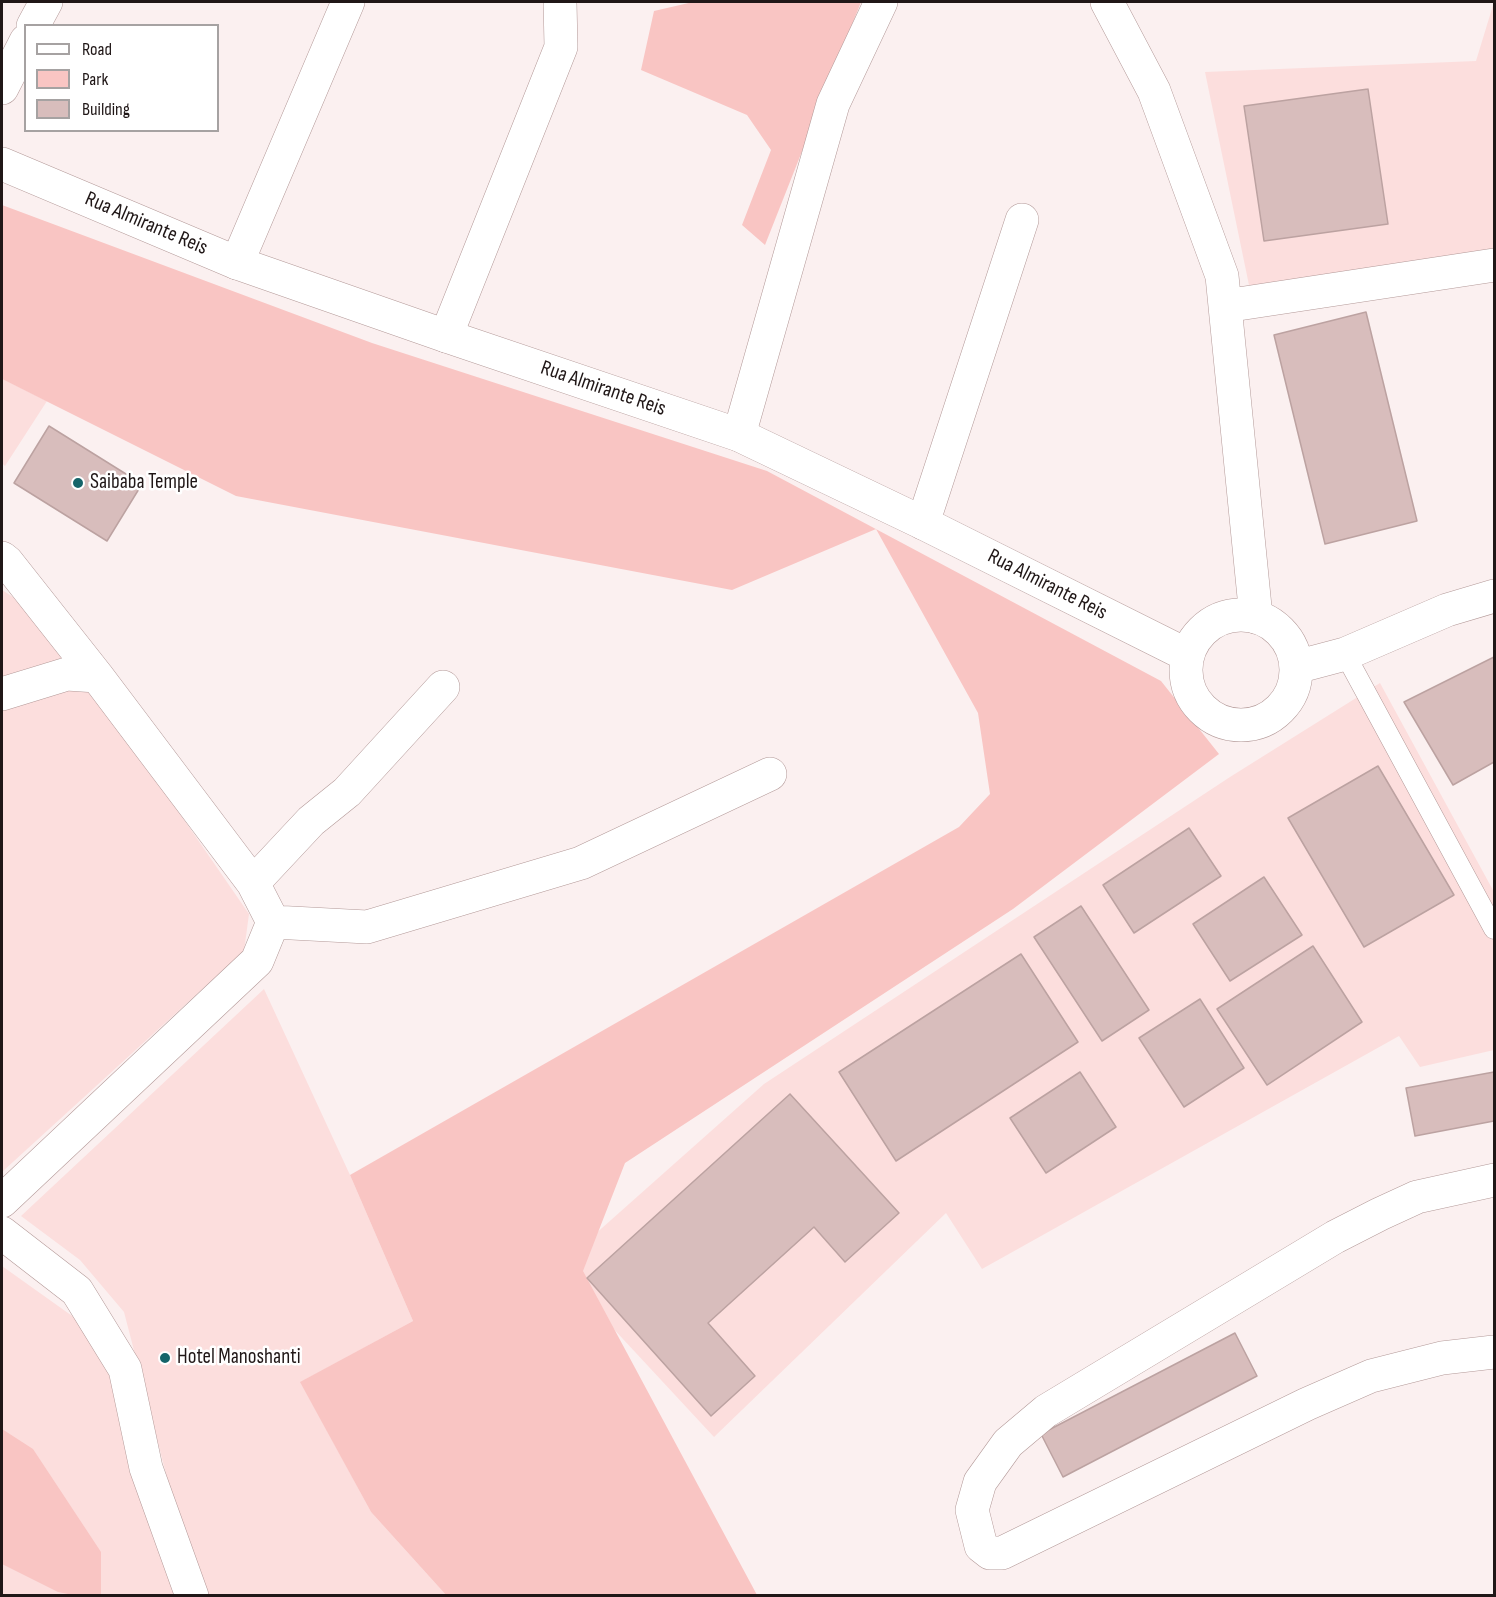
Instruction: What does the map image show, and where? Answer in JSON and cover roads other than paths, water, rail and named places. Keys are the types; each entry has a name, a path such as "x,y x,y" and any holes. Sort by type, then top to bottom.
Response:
{"street":[{"path":"34,24 46,2"},
{"path":"237,263 348,2"},
{"path":"446,336 561,47 560,2"},
{"path":"739,435 833,104 881,2"},
{"path":"1107,2 1154,91 1222,276 1256,617"},
{"path":"2,88 24,45"},
{"name":"Rua Almirante Reis","path":"2,164 237,263 739,435 923,523 1187,655"},
{"path":"923,523 1022,220"},
{"path":"1225,306 1494,265"},
{"path":"2,558 97,676 253,883 273,922 257,961 2,1201"},
{"path":"1296,667 1345,654 1448,610 1494,596"},
{"path":"1238,615 1256,617 1272,624 1284,636 1293,651 1296,667 1294,685 1287,702 1275,714 1260,723 1243,726 1209,718 1197,705 1189,689 1185,672 1187,655 1194,639 1206,627 1222,618 1238,615"},
{"path":"2,694 67,674 97,676"},
{"path":"253,883 311,821 347,792 443,687"},
{"path":"273,922 367,927 581,863 770,774"},
{"path":"1494,1180 1417,1197 1335,1237 1046,1411 1008,1443 980,1482 972,1510 981,1546 990,1553 1002,1553 1307,1404 1371,1376 1442,1358 1494,1352"},
{"path":"2,1233 77,1291 126,1370 146,1468 192,1596"}],"lane":[{"path":"1345,654 1494,929"}],"place":[{"name":"Saibaba Temple","path":"78,483"},
{"name":"Hotel Manoshanti","path":"165,1358"}]}
